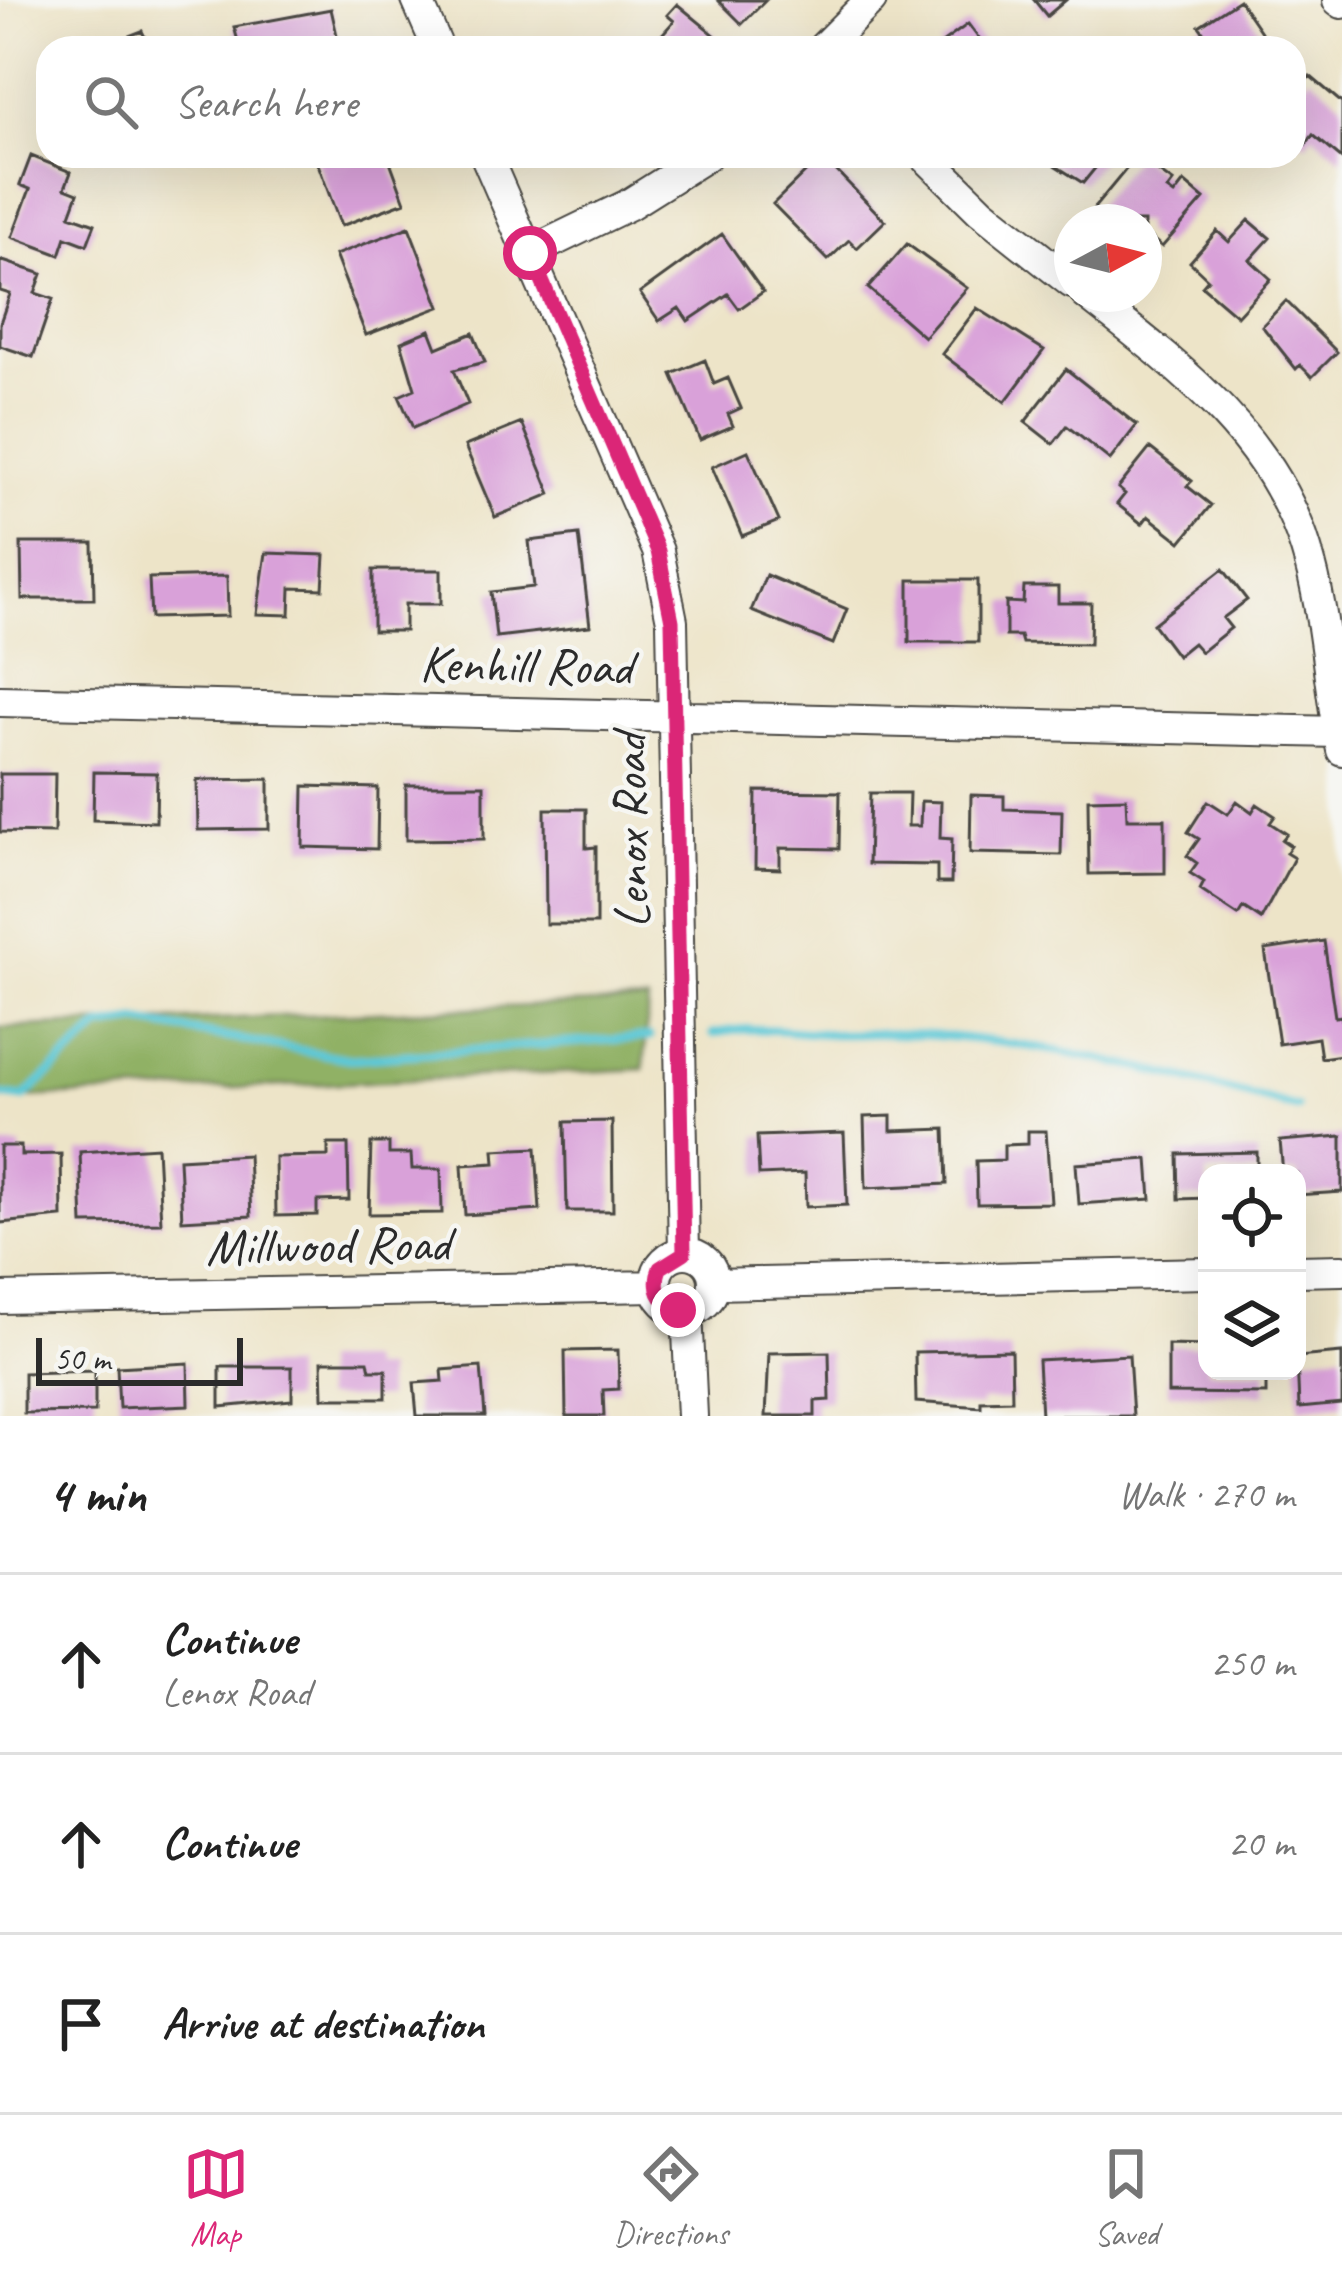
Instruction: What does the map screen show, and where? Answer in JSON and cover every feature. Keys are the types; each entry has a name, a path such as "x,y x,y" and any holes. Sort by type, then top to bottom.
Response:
{"street":[{"path":"417,0 434,36"},
{"path":"836,36 872,0"},
{"name":"Lenox Road","path":"491,168 658,551 672,621 684,1253"},
{"path":"530,253 628,205 687,168"},
{"path":"937,168 981,211 1054,269"},
{"path":"1109,312 1198,383 1247,438 1284,494 1307,551 1340,741"},
{"name":"Kenhill Road","path":"0,701 674,715 1340,741"},
{"path":"684,1253 702,1258 714,1284 703,1306 687,1311 664,1302 657,1286 660,1268 684,1253"},
{"path":"1306,1271 1342,1270"},
{"path":"714,1284 1198,1273"},
{"name":"Millwood Road","path":"0,1298 657,1286"},
{"path":"687,1311 692,1416"}],"green space":[{"path":"648,1001 644,1069 0,1099 0,1028"}],"building":[{"path":"718,0 766,0 742,24"},
{"path":"1034,0 1066,0 1047,16"},
{"path":"1239,0 1264,36 1206,36 1199,26"},
{"path":"677,4 716,36 661,36 674,21 667,15"},
{"path":"331,9 337,36 237,36 234,27"},
{"path":"968,24 977,36 951,36"},
{"path":"1310,76 1342,103 1342,159 1313,135 1306,144 1306,81"},
{"path":"31,156 36,158 36,168 71,172 65,188 78,193 70,215 95,224 87,245 66,237 60,255 12,237 30,189 20,185"},
{"path":"319,168 392,168 405,202 341,226"},
{"path":"810,168 834,168 885,221 857,248 849,240 828,260 773,204"},
{"path":"1059,168 1095,168 1083,183"},
{"path":"1127,168 1154,168 1173,182 1167,190 1174,195 1184,182 1204,199 1162,247 1162,204 1097,204"},
{"path":"1249,220 1270,238 1250,260 1271,279 1237,316 1202,286 1208,279 1190,262 1217,231 1229,242"},
{"path":"409,227 440,307 366,335 335,255"},
{"path":"722,234 763,292 739,309 728,294 688,321 679,308 659,321 640,293"},
{"path":"907,244 967,288 924,337 868,288"},
{"path":"0,260 42,274 35,293 53,299 33,357 0,346 0,323 10,294 0,291"},
{"path":"1286,301 1337,352 1312,377 1300,365 1296,369 1262,326"},
{"path":"977,308 1044,350 1005,402 942,354"},
{"path":"430,330 437,348 473,333 485,362 454,370 468,404 413,428 399,396 415,389 401,342"},
{"path":"705,360 714,384 728,378 741,408 728,414 733,426 700,440 672,374"},
{"path":"1066,369 1137,425 1110,460 1067,426 1053,444 1025,422"},
{"path":"522,423 551,494 495,517 465,446"},
{"path":"1150,448 1192,481 1187,486 1211,505 1181,542 1148,516 1142,524 1117,504 1125,494 1118,488"},
{"path":"748,451 779,521 742,536 712,467"},
{"path":"579,535 590,626 496,637 491,592 534,587 529,541"},
{"path":"21,543 93,543 94,599 22,599"},
{"path":"266,553 325,555 323,589 291,588 290,615 257,614"},
{"path":"1223,569 1247,600 1223,618 1231,628 1201,652 1193,643 1177,656 1153,624"},
{"path":"373,570 441,570 441,604 405,604 405,631 373,631"},
{"path":"766,575 847,609 833,644 751,611"},
{"path":"227,576 228,616 151,618 149,578"},
{"path":"909,580 978,580 978,642 909,642"},
{"path":"1024,587 1058,587 1058,603 1091,603 1090,644 1022,643 1020,636 1006,636 1006,602 1023,603"},
{"path":"94,772 157,773 156,822 93,820"},
{"path":"0,774 55,774 54,833 0,832"},
{"path":"269,779 269,829 198,830 197,780"},
{"path":"406,785 484,785 484,839 406,840"},
{"path":"304,786 378,788 377,849 303,847"},
{"path":"756,791 840,792 839,849 780,848 780,869 755,868"},
{"path":"870,793 909,793 908,826 920,826 921,801 941,802 940,838 952,839 951,883 937,883 937,865 868,864"},
{"path":"971,795 1004,796 1004,809 1062,811 1061,855 970,853"},
{"path":"1126,798 1127,819 1165,819 1165,873 1089,874 1088,799"},
{"path":"1208,801 1228,814 1237,801 1252,812 1257,804 1275,816 1270,823 1287,834 1282,840 1291,846 1286,853 1294,858 1261,919 1243,907 1238,915 1200,890 1204,882 1190,873 1197,863 1187,856 1199,839 1188,832"},
{"path":"545,809 586,809 586,848 596,847 596,924 546,924"},
{"path":"1324,941 1335,1017 1342,1016 1342,1055 1321,1058 1318,1038 1279,1044 1265,950"},
{"path":"891,1116 891,1131 945,1129 947,1184 866,1188 864,1117"},
{"path":"612,1121 613,1211 567,1211 565,1122"},
{"path":"1028,1131 1046,1131 1051,1203 977,1204 976,1161 1004,1160 1004,1145 1028,1144"},
{"path":"844,1133 847,1205 806,1207 805,1173 759,1175 757,1136"},
{"path":"1342,1136 1342,1192 1306,1194 1306,1164 1282,1164 1280,1141"},
{"path":"371,1143 389,1143 389,1154 411,1154 412,1169 441,1169 442,1213 369,1214"},
{"path":"328,1144 348,1144 349,1200 317,1201 317,1215 276,1216 275,1157 328,1156"},
{"path":"0,1146 21,1146 21,1155 61,1154 62,1217 0,1223"},
{"path":"157,1147 161,1223 83,1224 80,1152"},
{"path":"536,1148 540,1210 465,1215 462,1165 495,1163 494,1150"},
{"path":"1257,1152 1257,1164 1198,1164 1198,1198 1179,1199 1178,1154"},
{"path":"248,1155 251,1216 182,1220 179,1159"},
{"path":"1148,1159 1151,1199 1079,1204 1076,1164"},
{"path":"1168,1345 1198,1346 1198,1380 1266,1380 1266,1394 1168,1393"},
{"path":"618,1350 619,1389 603,1390 604,1416 566,1416 565,1351"},
{"path":"1011,1350 1012,1400 981,1401 981,1407 916,1402 915,1352"},
{"path":"829,1352 830,1400 815,1401 815,1416 766,1416 769,1353"},
{"path":"1342,1353 1342,1404 1299,1408 1298,1380 1306,1380 1306,1356"},
{"path":"1129,1355 1133,1416 1041,1416 1038,1360"},
{"path":"322,1361 368,1361 370,1370 386,1370 386,1398 323,1398"},
{"path":"188,1363 189,1405 119,1408 117,1367"},
{"path":"220,1367 292,1367 292,1400 220,1407"},
{"path":"481,1367 485,1416 417,1416 414,1383 443,1381 442,1370"},
{"path":"95,1371 95,1412 24,1413 24,1373"}],"waterway":[{"path":"0,1095 23,1098 101,1027 137,1022 351,1059 650,1037"},
{"path":"713,1034 764,1029 906,1034 1019,1045 1131,1066 1297,1108"}],"route":[{"path":"530,253 658,551 672,621 684,1253 660,1268 657,1286 664,1302 678,1310"}]}
